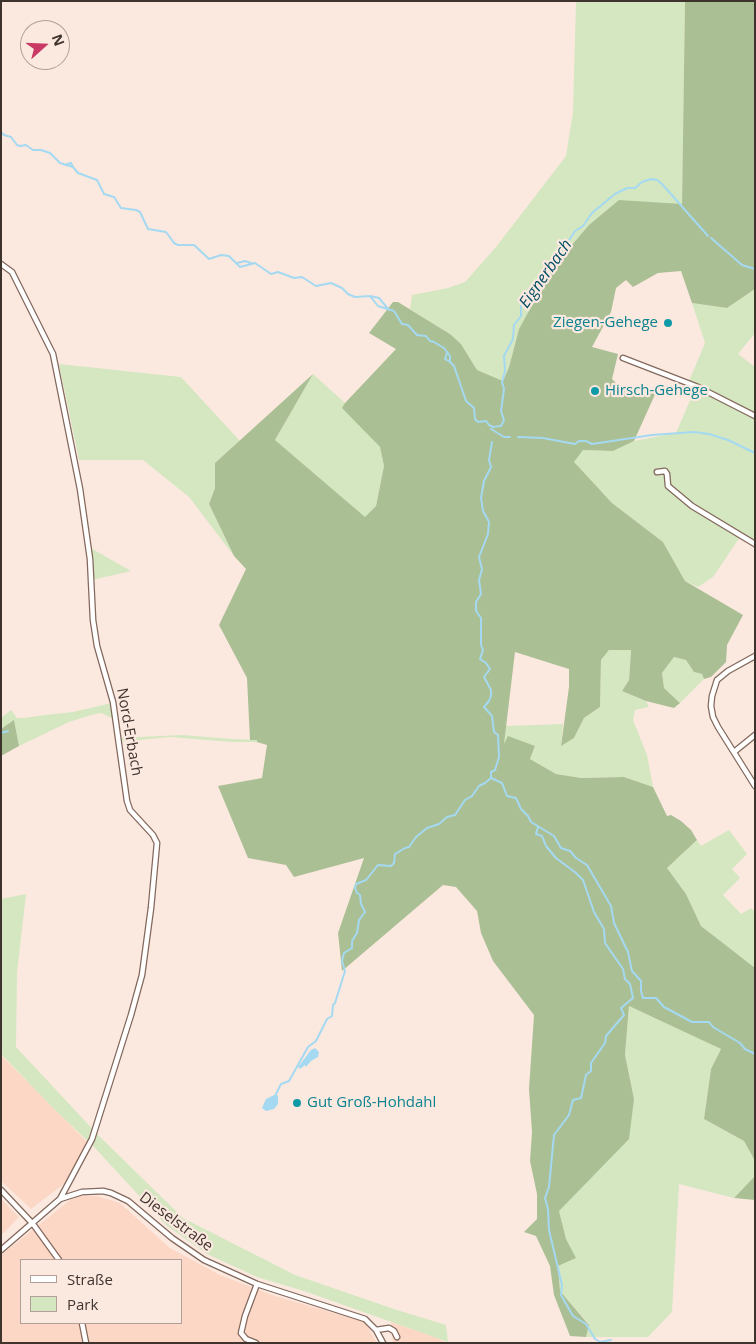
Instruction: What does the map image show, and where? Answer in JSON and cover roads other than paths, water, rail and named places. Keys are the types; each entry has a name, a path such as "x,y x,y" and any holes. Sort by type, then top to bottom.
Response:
{"street":[{"name":"Nord-Erbach","path":"1,264 12,272 53,354 80,489 90,559 96,646 113,702 127,801 130,810 147,828 157,843 142,975 92,1139 60,1199"},
{"path":"623,358 698,387 755,416"},
{"path":"657,472 665,471 668,486 692,506 755,544"},
{"path":"755,656 728,670 717,680 712,696 713,717 755,786"},
{"path":"734,752 755,735"},
{"path":"1,1190 33,1224 58,1259"},
{"name":"Dieselstraße","path":"1,1250 60,1199 76,1193 103,1191 121,1197 182,1246 226,1272 256,1284 362,1318 376,1330 383,1343"},
{"path":"256,1284 240,1333 256,1343"},
{"path":"82,1324 86,1343"},
{"path":"376,1330 389,1328 394,1331 397,1337"}],"water":[{"path":"315,1048 319,1052 318,1057 306,1067 305,1065 300,1069 298,1067 311,1050"},
{"path":"276,1094 278,1096 278,1104 274,1109 266,1111 262,1108 266,1099"}],"waterway":[{"name":"Eignerbach","path":"1,132 11,137 17,145 26,145 33,150 50,153 60,163 73,167 78,173 97,180 104,194 114,197 121,208 140,212 148,229 166,232 174,243 178,245 194,245 209,259 221,255 229,256 240,267 255,263 271,274 278,272 294,278 302,277 316,286 331,283 355,297 370,296 378,306 394,311 402,324 408,325 417,335 426,336 430,341 444,348 450,356 450,362 454,366 466,401 474,408 475,419 478,422 486,421 493,427 501,426 504,420 501,411 504,389 502,382 505,371 504,356 513,339 514,325 521,316 521,306 530,291 544,276 550,263 559,258 575,231 583,226 592,213 615,194 627,188 635,188 642,182 651,179 657,180 708,236"},
{"name":"Eignerbach","path":"67,164 71,163 73,167"},
{"name":"Eignerbach","path":"711,238 742,265 755,269"},
{"name":"Eignerbach","path":"237,263 245,261 251,263"},
{"name":"Eignerbach","path":"370,296 379,298 389,310"},
{"name":"Eignerbach","path":"447,353 445,359 450,362"},
{"path":"491,429 504,437 510,437"},
{"path":"518,437 543,438 575,444 579,441 586,441 592,444 652,435 694,432 728,440 755,453"},
{"path":"276,1094 281,1084 289,1081 308,1047 316,1041 327,1019 332,1016 333,1005 345,971 342,961 344,953 352,948 352,941 357,933 359,920 365,912 361,904 360,895 355,888 356,884 366,880 378,865 391,866 394,863 395,854 409,847 416,837 427,828 439,824 447,817 455,815 465,800 472,796 479,786 491,778 491,772 495,770 499,757 498,735 494,732 492,716 484,707 491,696 491,690 484,677 490,669 480,659 483,650 481,645 481,618 476,611 476,602 481,594 479,580 482,569 479,557 488,534 489,522 483,511 481,498 484,481 491,467 489,460 492,442"},
{"path":"1,733 8,731"},
{"path":"491,778 502,783 507,796 516,798 521,809 531,822 554,836 561,848 570,851 576,858 587,865 611,906 614,923 628,952 632,971 641,981 643,998 656,998 664,1007 692,1022 709,1022 713,1027 755,1054"},
{"path":"538,827 536,834 542,836 546,846 556,858 583,880 594,912 604,929 605,943 623,969 625,979 630,984 633,998 621,1008 624,1015 606,1036 605,1043 591,1063 591,1071 586,1075 581,1098 573,1100 569,1115 554,1135 549,1187 545,1198 548,1209 549,1230 562,1285 561,1295 573,1316 586,1324 595,1339 600,1342 611,1340"}],"place":[{"name":"Ziegen-Gehege","path":"668,323"},
{"name":"Hirsch-Gehege","path":"595,391"},
{"name":"Gut Groß-Hohdahl","path":"297,1103"}]}
